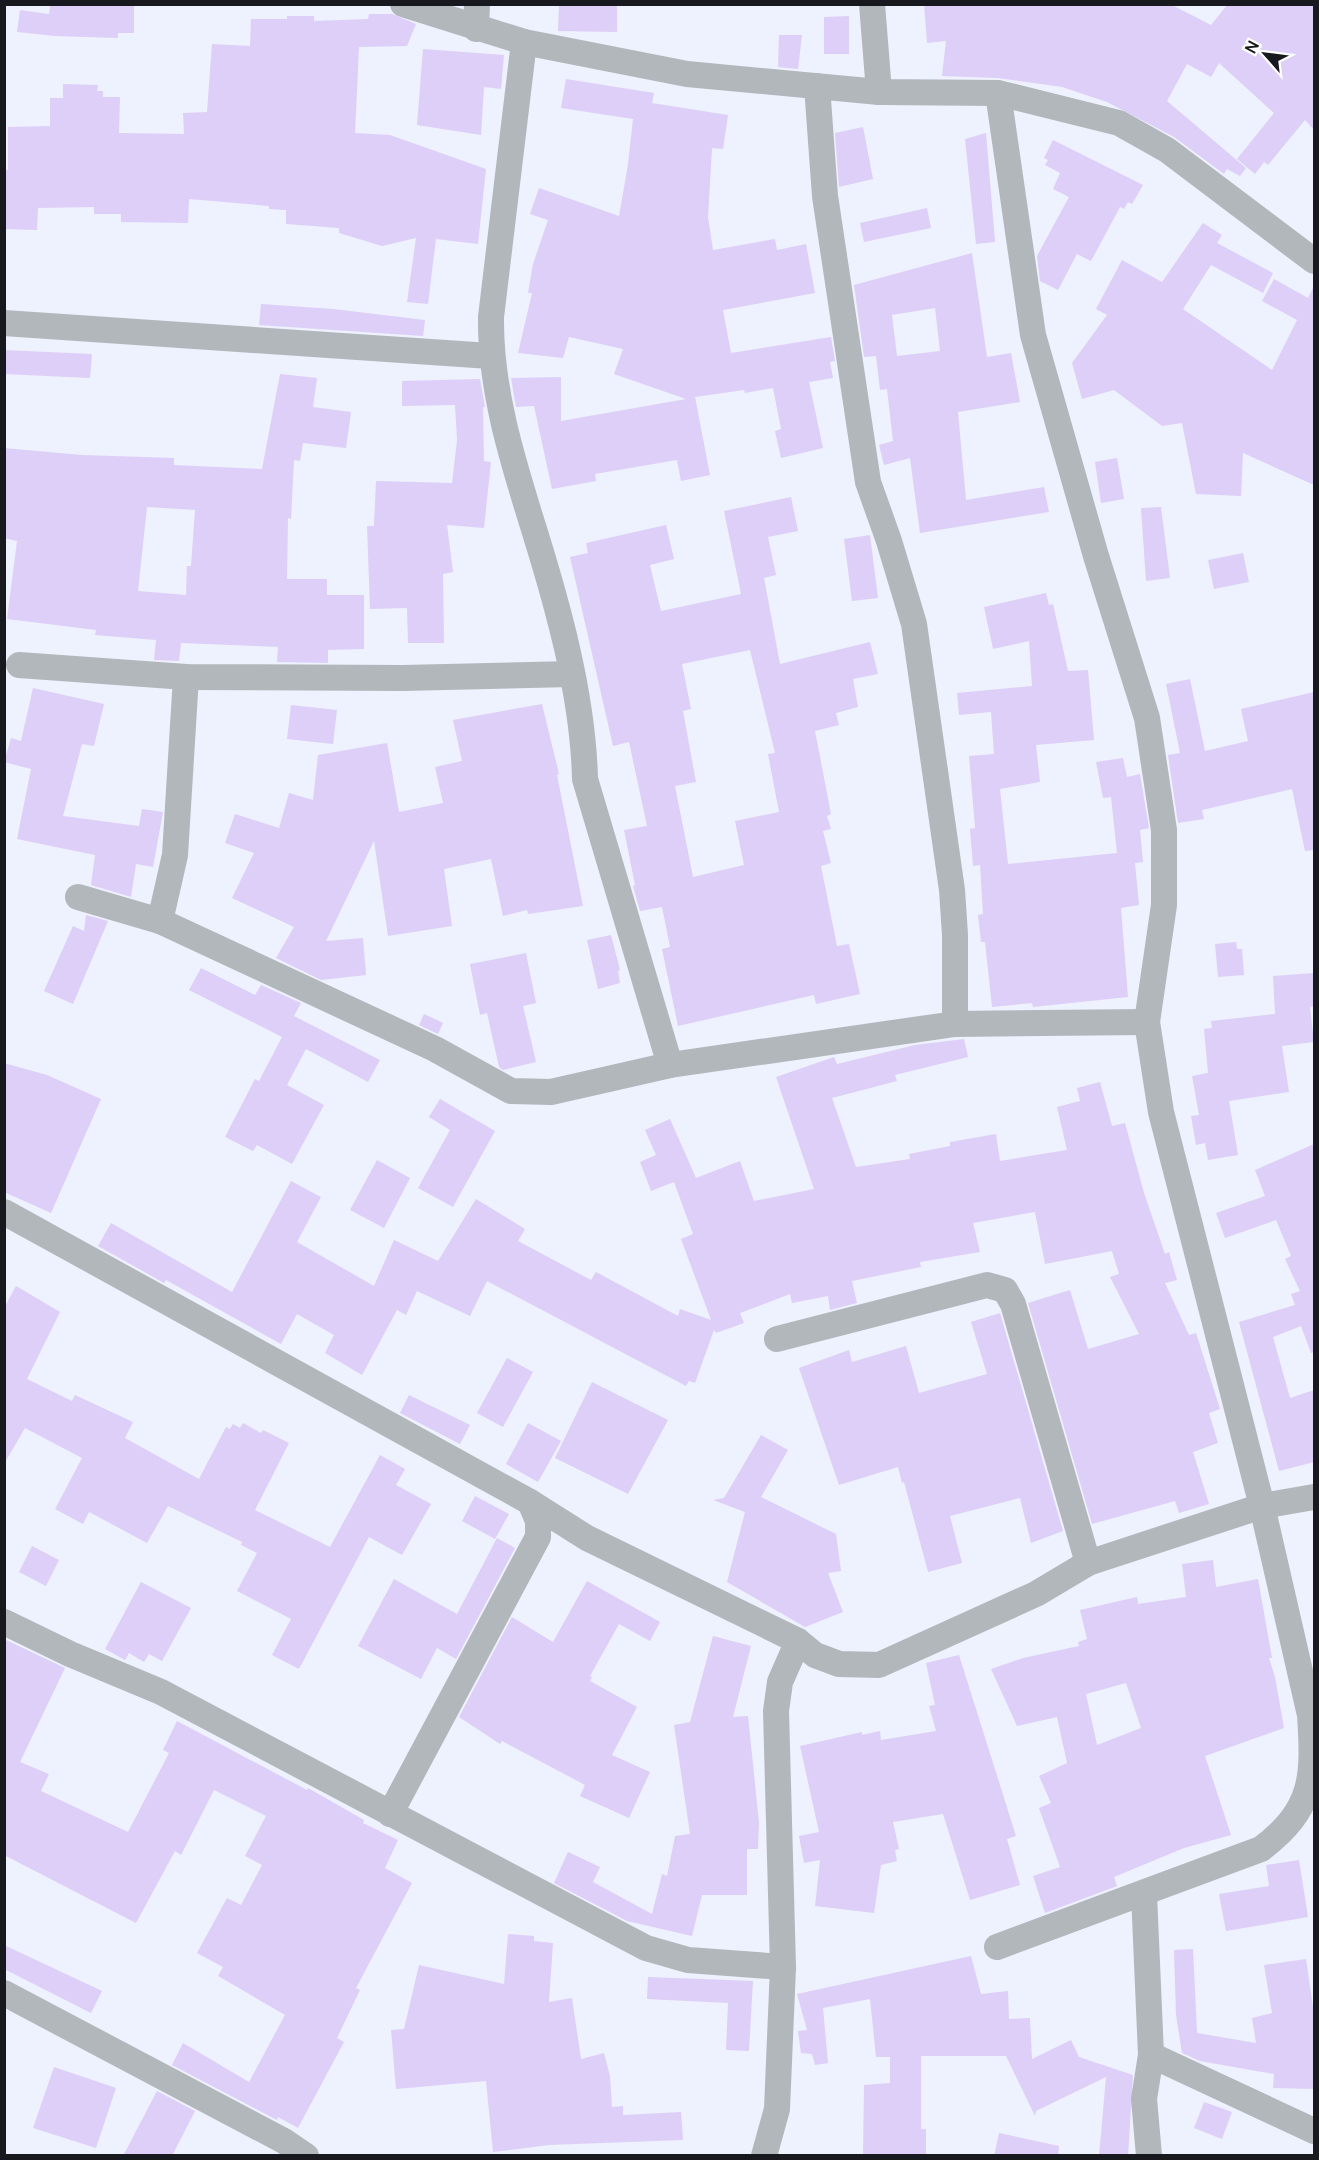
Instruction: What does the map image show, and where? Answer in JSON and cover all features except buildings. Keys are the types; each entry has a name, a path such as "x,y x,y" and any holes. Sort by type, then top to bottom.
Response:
{"street":[{"path":"403,4 477,17 524,42 687,74 879,92 998,93 1119,123 1167,150 1314,261"},
{"path":"872,4 879,92"},
{"path":"524,42 491,317 490,356 523,496 572,674 584,738 585,778 669,1065"},
{"path":"817,86 825,196 868,482 890,541 914,624 952,890 956,935 955,1024"},
{"path":"997,1947 1261,1849 1294,1819 1309,1788 1312,1751 1310,1715 1262,1506 1161,1112 1147,1022 1164,905 1164,830 1147,718 1096,556 1033,335 998,93"},
{"path":"4,323 490,356"},
{"path":"19,665 186,677 403,678 572,674"},
{"path":"160,921 175,855 186,677"},
{"path":"78,897 160,921 435,1049 511,1091 551,1092 669,1065 955,1024 1147,1022"},
{"path":"4,1212 530,1502 587,1538 798,1641 815,1655 832,1662 879,1665 1036,1594 1088,1563 1262,1506 1314,1497"},
{"path":"777,1339 987,1285 1005,1290 1013,1304 1088,1563"},
{"path":"390,1814 538,1537 537,1521 530,1502"},
{"path":"4,1622 70,1654 161,1692 646,1948 688,1960 783,1967"},
{"path":"764,2156 777,2109 783,1967 776,1711 780,1682 798,1641"},
{"path":"1144,1894 1151,2055 1144,2099 1149,2156"},
{"path":"4,1993 284,2141 306,2156"},
{"path":"1151,2055 1314,2131"}]}
